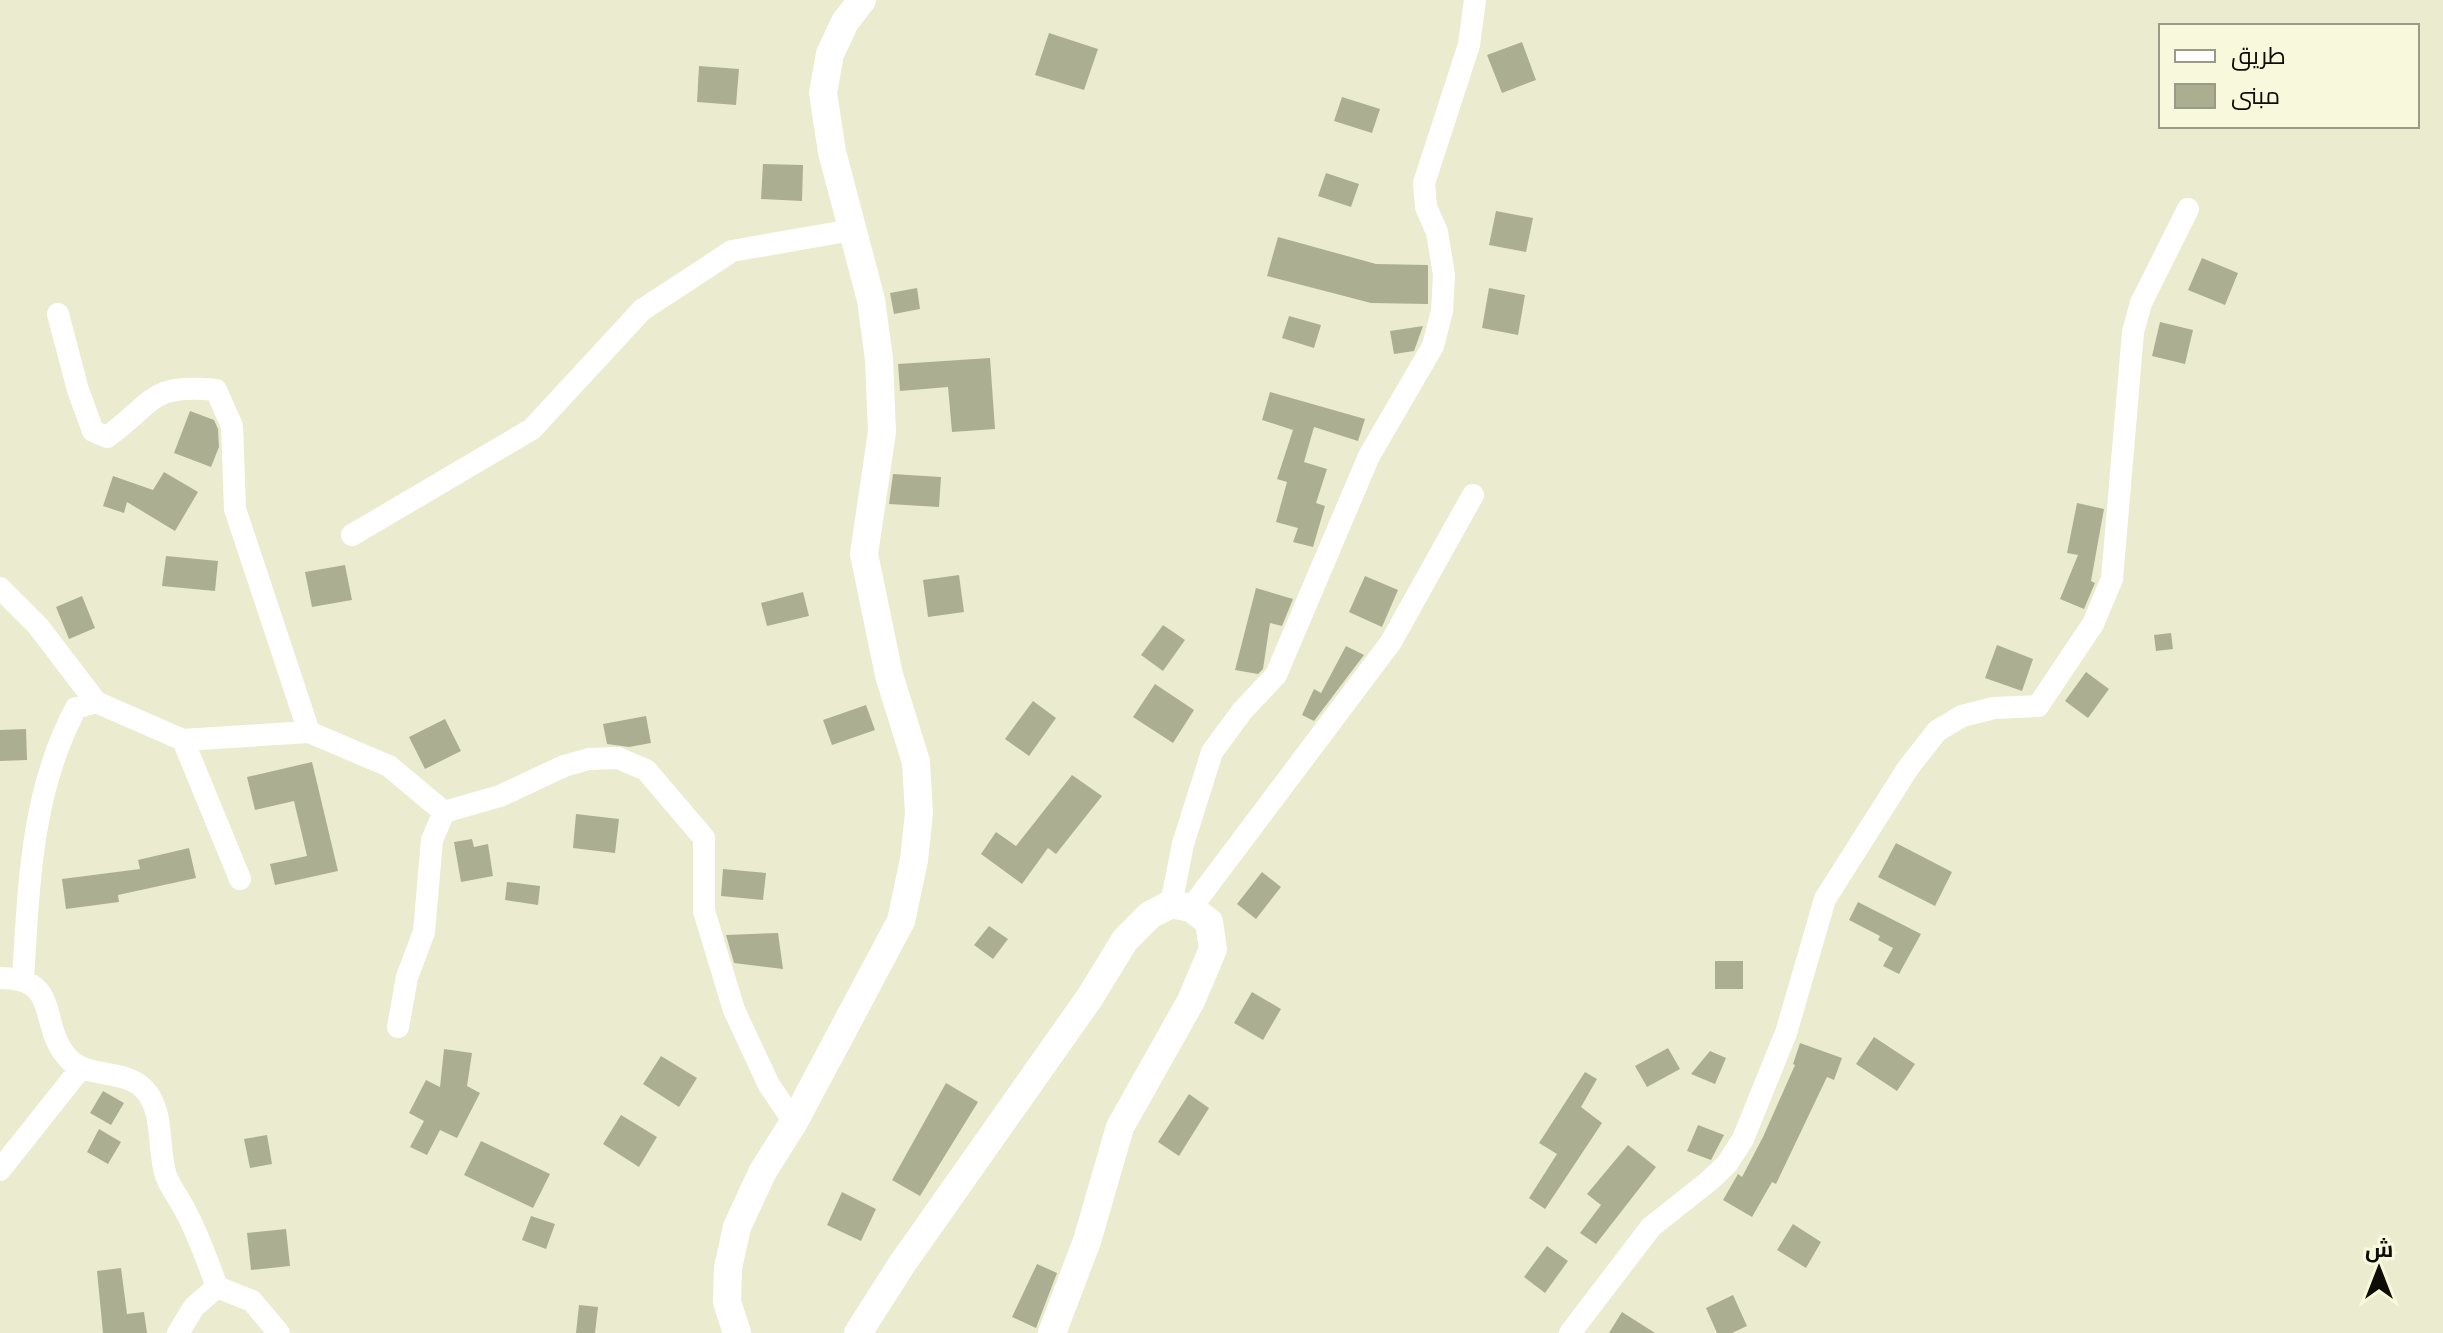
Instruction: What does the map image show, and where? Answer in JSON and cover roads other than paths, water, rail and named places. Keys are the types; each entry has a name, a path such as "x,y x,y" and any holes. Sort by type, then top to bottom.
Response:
{"street":[{"path":"737,1333 727,1302 728,1268 737,1227 763,1171 794,1122 901,921 914,860 919,813 916,762 889,675 864,554 882,432 879,359 871,300 832,152 823,93 830,54 845,22 862,0"},
{"path":"1181,906 1183,844 1212,752 1243,710 1276,675 1369,456 1433,346 1442,311 1444,275 1437,232 1426,207 1424,183 1469,45 1475,0"},
{"path":"1570,1333 1651,1227 1727,1164 1743,1139 1786,1033 1825,899 1908,768 1937,731 1962,716 1994,708 2038,706 2105,603 2112,579 2133,332 2141,303 2188,209"},
{"path":"352,535 532,429 642,310 732,251 852,230"},
{"path":"58,314 78,390 93,431 107,437 158,392 187,387 216,390 232,426 235,509 309,732"},
{"path":"858,1333 902,1264 1090,997 1125,940 1150,915 1181,906 1391,642 1473,495"},
{"path":"0,588 38,626 96,702 183,740 309,732 389,766 444,812"},
{"path":"96,702 76,708 65,729 38,812 11,978 38,990 48,1006 56,1037 67,1057 81,1068 127,1078 143,1088 157,1106 159,1143 167,1179 186,1211 217,1287 252,1301 279,1333"},
{"path":"183,740 240,879"},
{"path":"444,812 500,796 564,766 589,759 618,758 646,770 704,838 704,911 734,1010 769,1085 794,1122"},
{"path":"398,1027 407,977 424,932 432,840 444,812"},
{"path":"1052,1333 1087,1241 1120,1127 1191,1001 1213,949 1209,922 1181,906"},
{"path":"0,1170 81,1068"},
{"path":"178,1333 194,1307 217,1287"}]}
